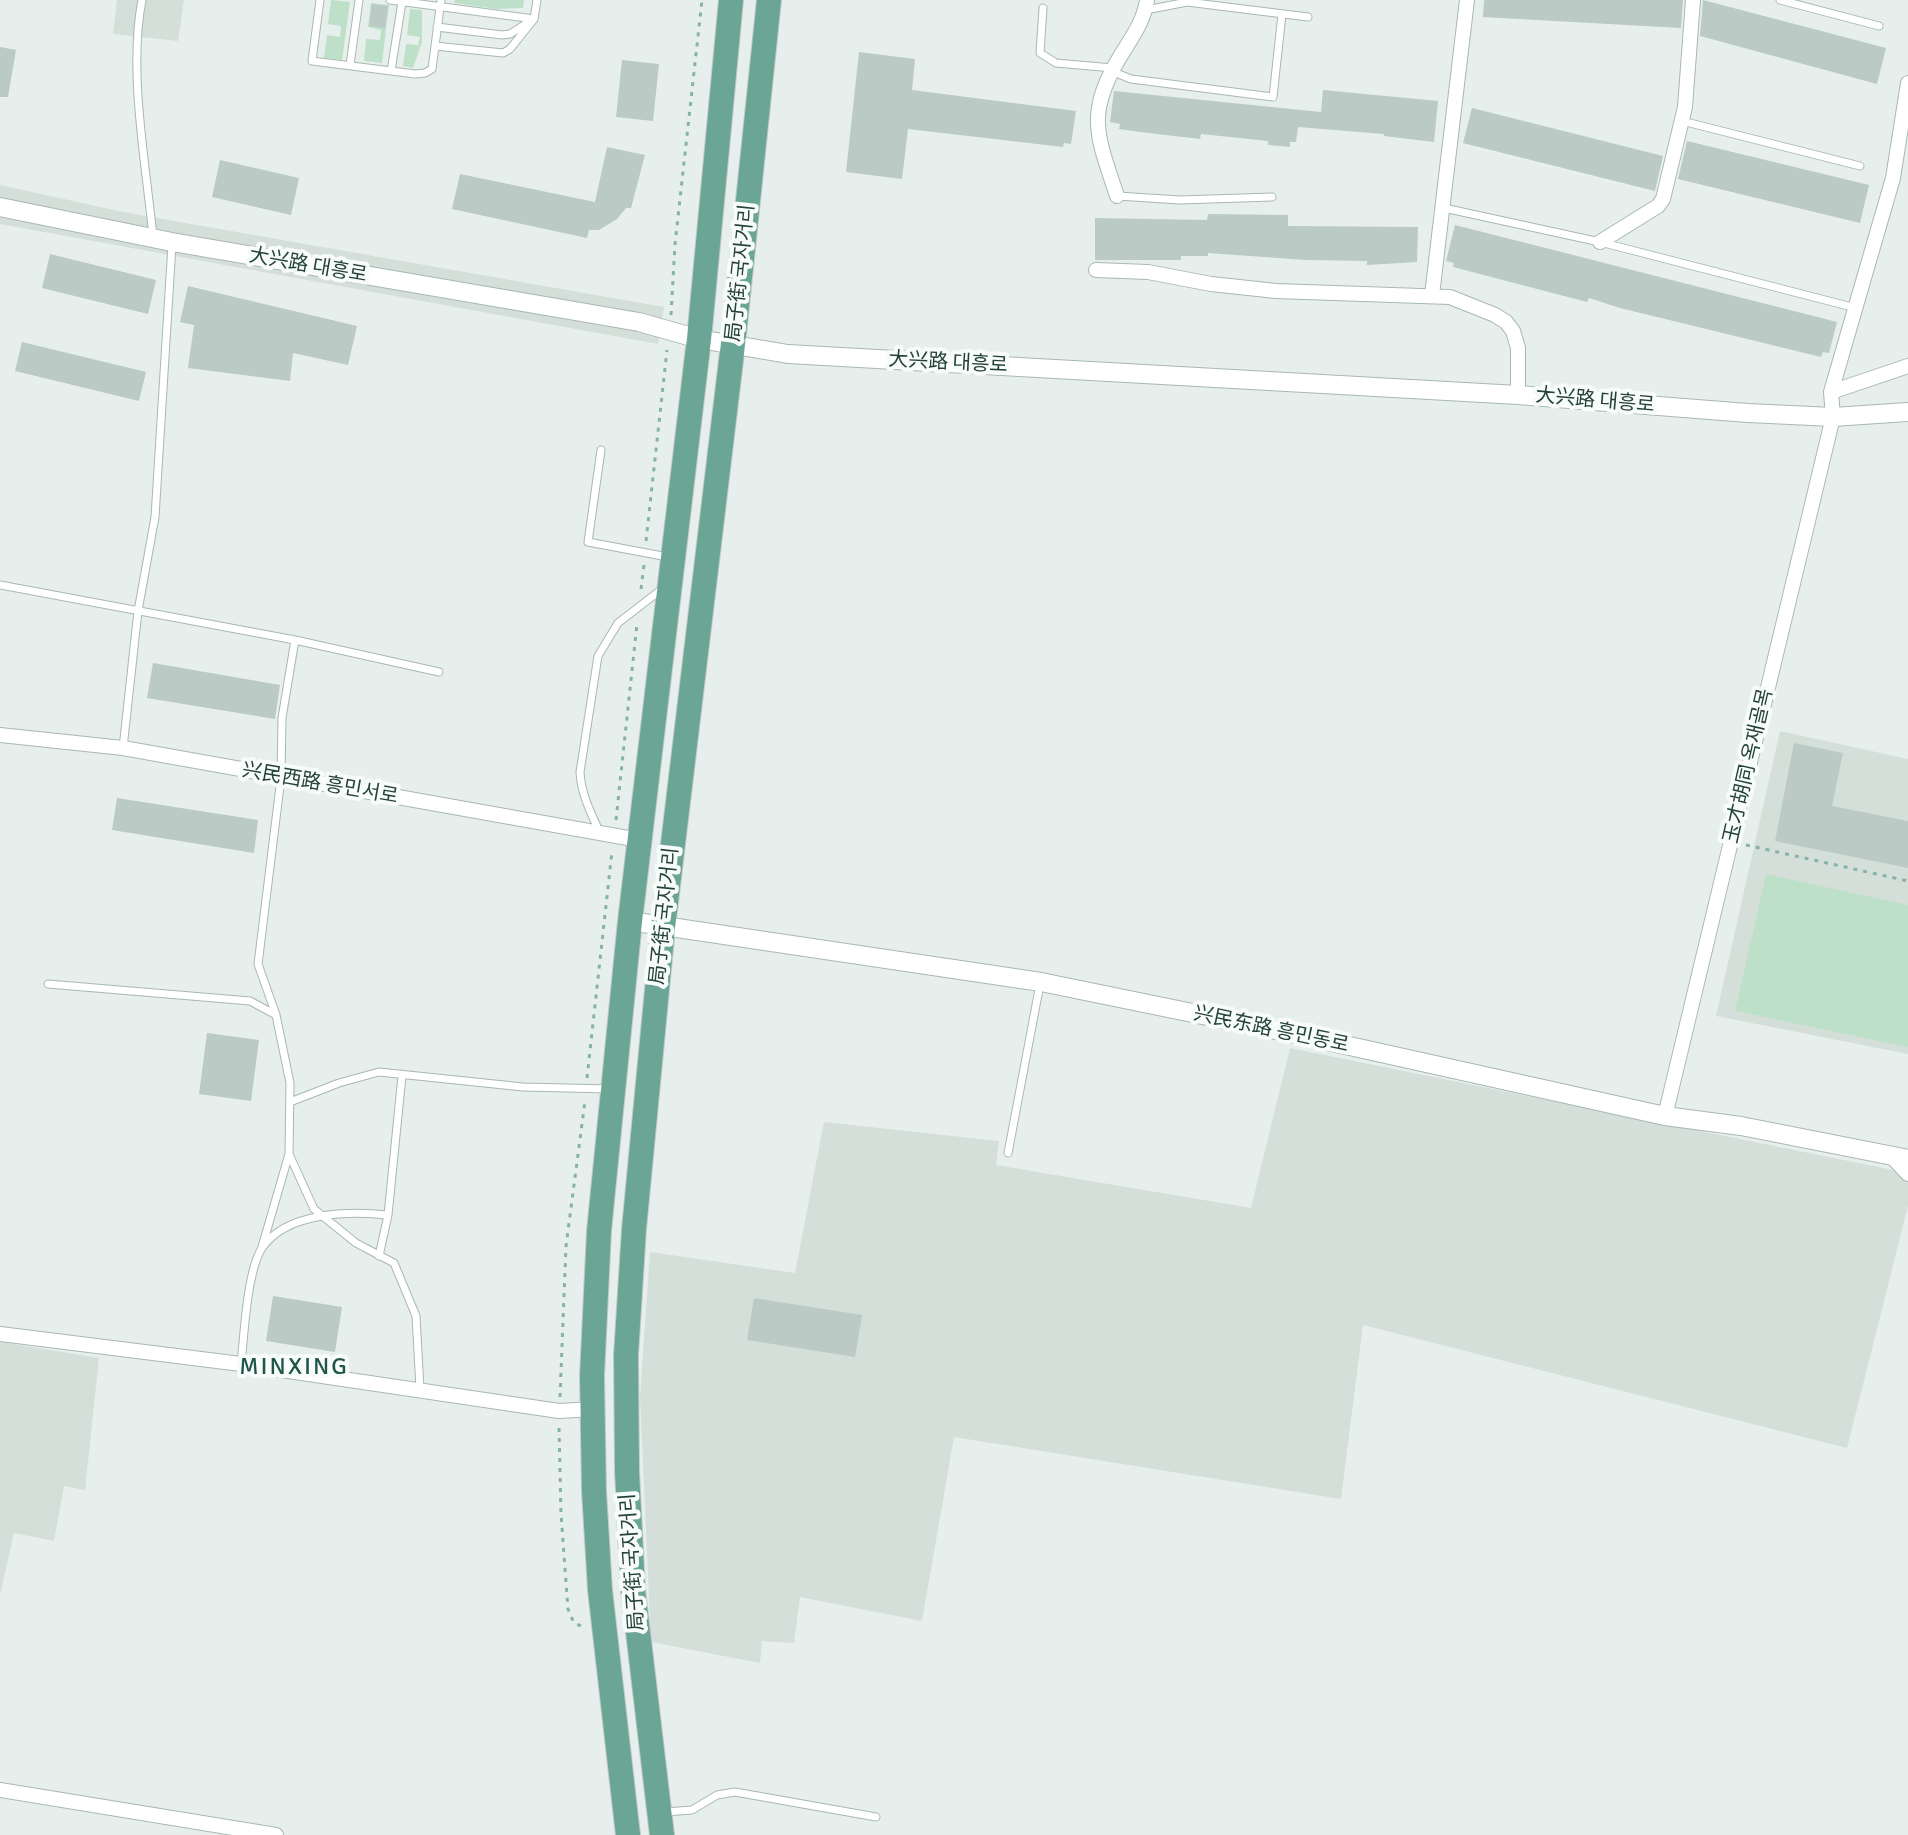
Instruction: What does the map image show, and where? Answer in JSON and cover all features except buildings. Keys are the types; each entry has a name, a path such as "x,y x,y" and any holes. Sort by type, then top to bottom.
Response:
{"main road":[{"name":"局子街 국자거리","path":"628,1835 600,1590 594,1491 593,1409 599,1231 639,840 699,339 731,0"},
{"name":"局子街 국자거리","path":"660,1824 633,1590 627,1471 626,1355 634,1229 663,927 733,344 769,0"}],"street":[{"path":"1432,295 1467,0"},
{"path":"1600,242 1658,206 1663,199 1682,121 1693,0"},
{"path":"1117,196 1096,129 1098,106 1112,69 1141,23 1146,5"},
{"path":"1831,392 1903,151 1908,83"},
{"name":"大兴路 대흥로","path":"0,207 172,242 639,322 699,339 788,354 1518,395 1748,413 1833,417 1908,412"},
{"path":"1096,270 1148,272 1211,284 1276,291 1450,297 1506,322 1513,331 1518,348 1518,395"},
{"path":"1831,392 1908,366"},
{"name":"玉才胡同 옥재골목","path":"1665,1116 1833,417 1831,392"},
{"name":"兴民西路 흥민서로","path":"0,735 123,748 639,840"},
{"name":"兴民东路 흥민동로","path":"630,921 1041,982 1300,1035 1665,1116 1741,1126 1899,1157"},
{"path":"1899,1157 1908,1174"},
{"path":"0,1334 241,1364 559,1411 593,1409"},
{"path":"0,1790 276,1835"}],"lane":[{"path":"142,0 137,23 136,66 153,238"},
{"path":"320,0 312,61 425,73 432,69 440,3"},
{"path":"350,65 359,0"},
{"path":"390,0 440,3 534,19"},
{"path":"435,46 503,53 510,49 534,19 537,0"},
{"path":"1780,0 1879,26"},
{"path":"391,71 402,2"},
{"path":"1146,5 1187,2 1308,17"},
{"path":"1043,8 1040,53 1056,63 1112,69 1131,79 1273,97 1282,14"},
{"path":"437,27 502,35 510,34 534,19"},
{"path":"1682,121 1860,166"},
{"path":"1117,196 1180,200 1272,197"},
{"path":"1444,208 1600,242 1856,308"},
{"path":"123,748 138,611 155,517 172,242"},
{"path":"601,450 588,542 673,558"},
{"path":"600,833 583,794 580,772 598,656 618,623 670,583"},
{"path":"0,585 295,640 439,672"},
{"path":"241,1364 252,1280 289,1154 290,1083 276,1015 258,964 281,778 282,718 295,640"},
{"path":"1008,1153 1041,982"},
{"path":"48,984 250,1001 276,1015"},
{"path":"290,1102 379,1072 523,1087 613,1089"},
{"path":"379,1256 388,1215 402,1076"},
{"path":"289,1154 314,1209 356,1243 394,1263 416,1316 420,1391"},
{"path":"261,1249 281,1229 322,1216 359,1212 388,1215"},
{"path":"660,1824 717,1795 735,1792 876,1817"}],"path":[{"path":"1731,842 1908,881"}],"shaded area":[{"path":"117,0 184,0 178,41 113,34"},
{"path":"0,185 123,212 664,307 658,344 0,224"},
{"path":"1780,731 1908,759 1908,1054 1716,1016"},
{"path":"1290,1048 1908,1173 1908,1206 1847,1448 1363,1325 1341,1499 954,1437 922,1621 800,1597 794,1643 762,1641 760,1663 651,1642 640,1397 650,1252 795,1273 824,1122 999,1141 996,1165 1251,1208"},
{"path":"0,1342 99,1358 85,1490 64,1486 54,1541 14,1533 0,1595"}],"green space":[{"path":"331,0 350,2 342,60 324,58 327,35 340,37 341,26 328,24"},
{"path":"455,0 524,0 523,8 497,9 454,3"},
{"path":"371,3 389,5 382,63 364,61 366,39 380,40 381,30 368,27"},
{"path":"410,9 422,10 422,42 413,68 403,66 406,44 418,45 420,37 407,35"},
{"path":"1766,874 1908,905 1908,1047 1735,1011"}],"district":[{"name":"MINXING","path":"294,1368"}]}
